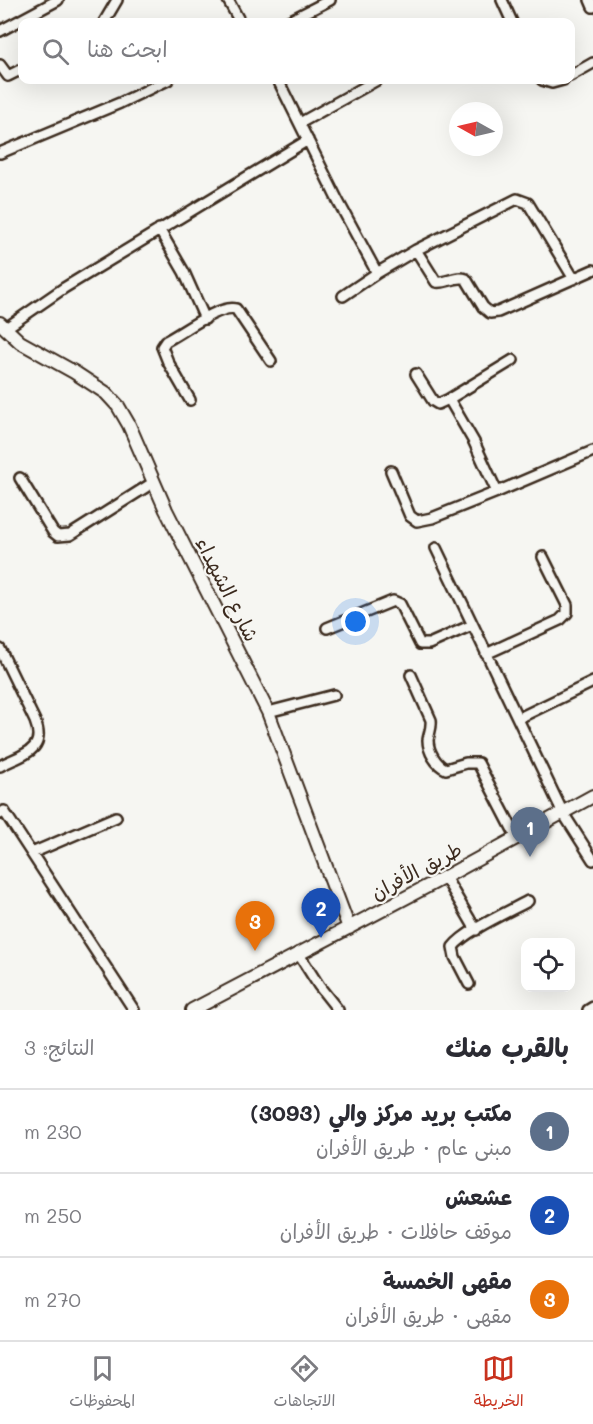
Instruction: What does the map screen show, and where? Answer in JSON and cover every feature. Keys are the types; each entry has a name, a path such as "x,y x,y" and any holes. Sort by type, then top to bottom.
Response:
{"street":[{"path":"106,18 117,0"},
{"path":"228,0 238,18"},
{"path":"295,18 330,0"},
{"path":"502,0 510,18"},
{"path":"590,0 593,7"},
{"path":"24,18 55,1"},
{"path":"0,31 18,21"},
{"path":"575,72 593,63"},
{"path":"0,65 8,76 18,71"},
{"path":"0,153 160,84"},
{"path":"280,84 338,201 377,273"},
{"path":"300,123 370,84"},
{"path":"3,325 308,140"},
{"path":"343,296 416,250 509,202 522,200 528,204 573,279"},
{"path":"159,230 184,272 205,319"},
{"path":"416,250 432,279 439,283 459,278 466,279 483,307 490,313 498,312 593,270"},
{"path":"190,400 162,347 166,341 205,319 229,308 236,309 271,361"},
{"name":"شارع الشهداء","path":"3,325 20,342 106,393 118,406 129,425 154,482 268,712 349,928"},
{"path":"416,374 433,401 438,404 513,360"},
{"path":"449,399 474,442 497,492"},
{"path":"391,471 410,516 417,521 432,518 593,451"},
{"path":"20,478 53,532 62,537 70,535 154,482"},
{"path":"436,548 563,813 593,860"},
{"path":"486,654 560,620 567,613 567,605 543,557"},
{"path":"327,628 393,601 400,604 420,645 429,644 471,625"},
{"path":"0,649 35,721 39,739 32,749 0,766"},
{"path":"411,675 431,720 432,728 428,742 436,763 446,769 466,763 478,764 517,838"},
{"path":"519,718 593,682"},
{"path":"268,712 334,695"},
{"name":"طريق الأفران","path":"192,1010 593,796"},
{"path":"1,810 134,1010"},
{"path":"32,854 116,818"},
{"path":"445,877 476,930"},
{"path":"469,984 455,957 453,947 476,930 528,901"},
{"path":"298,953 338,1010"},
{"path":"588,1010 593,1007"}],"place":[{"name":"مكتب بريد مركز والي (3093)","path":"530,857"},
{"name":"عشعش","path":"321,938"},
{"name":"مقهى الخمسة","path":"255,951"}]}
